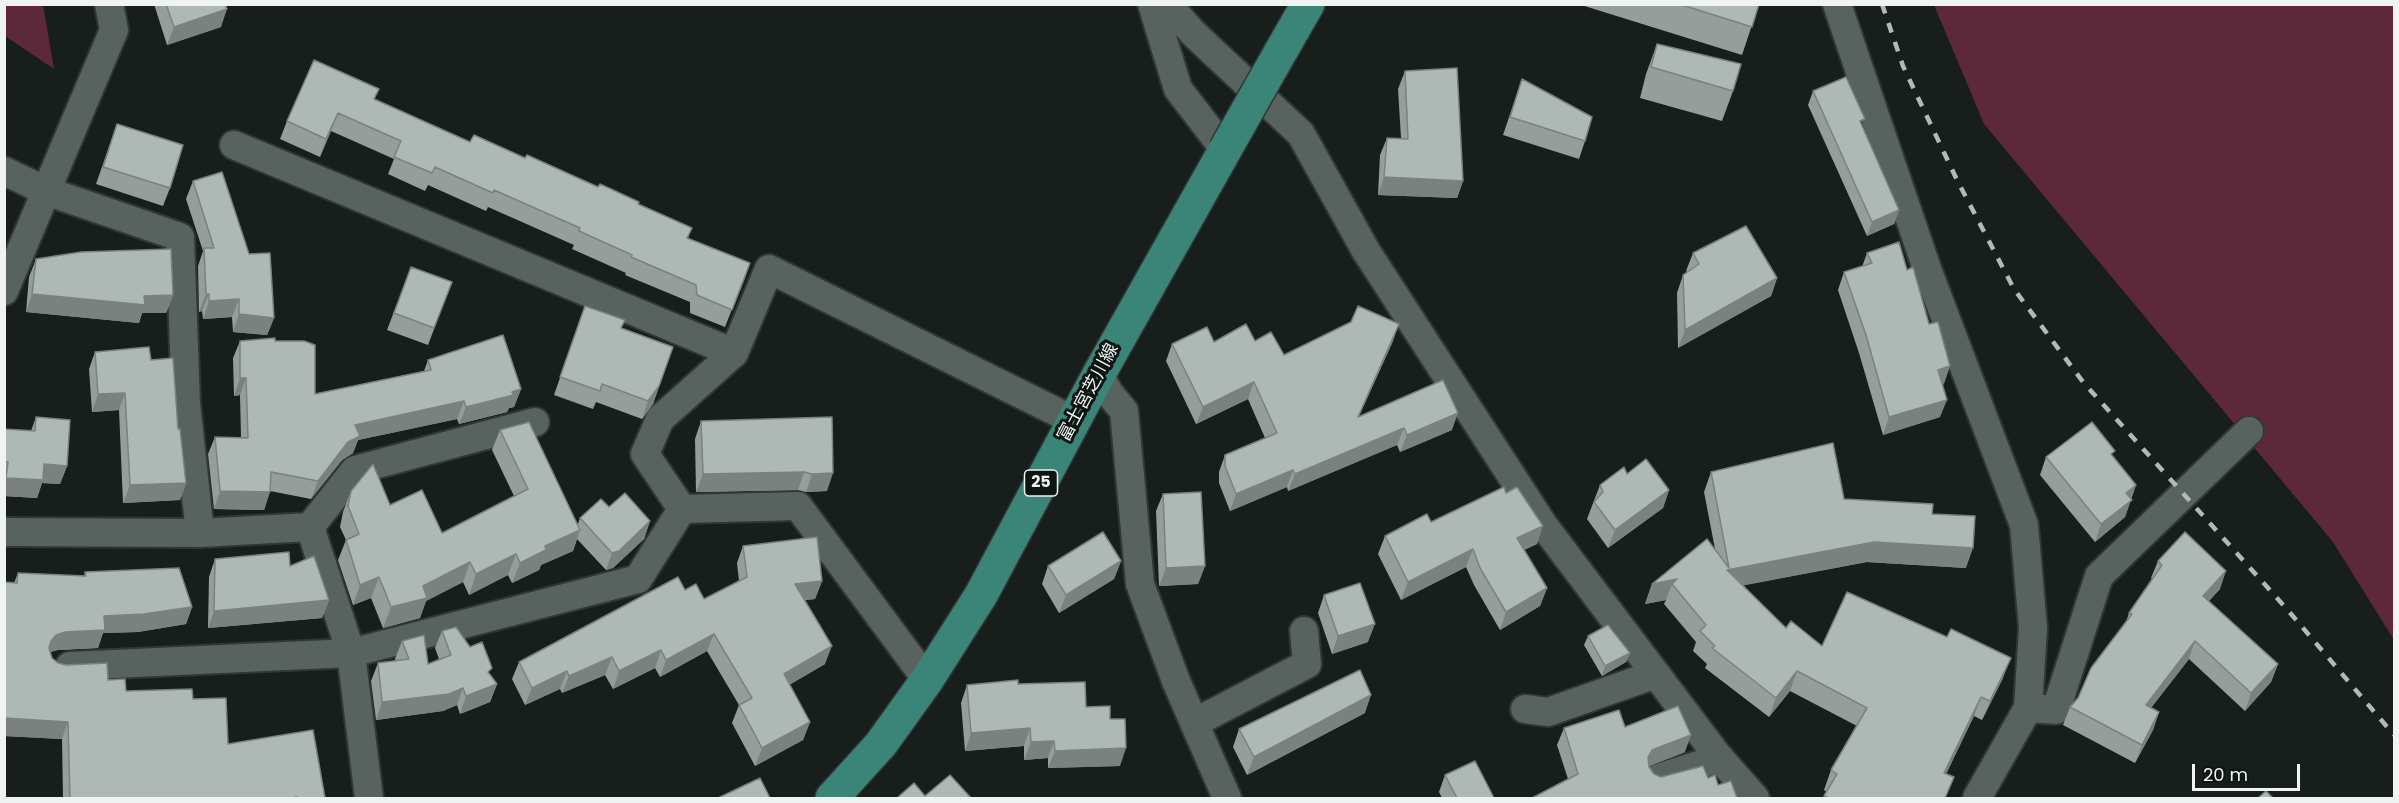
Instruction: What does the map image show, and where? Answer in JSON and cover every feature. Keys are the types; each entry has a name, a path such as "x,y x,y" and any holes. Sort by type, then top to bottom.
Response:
{"main road":[{"name":"富士宮芝川線","path":"832,798 881,744 927,680 981,595 1099,374 1308,4"}],"street":[{"path":"4,291 114,30 109,4"},
{"path":"1152,4 1178,89 1225,150"},
{"path":"1167,4 1194,34 1301,134 1366,251 1544,526 1720,758 1755,798"},
{"path":"1838,4 1927,269 2024,525 2033,628 2028,708 1977,798"},
{"path":"234,145 734,353"},
{"path":"4,171 46,191 180,237 186,403 201,533"},
{"path":"682,508 645,454 660,419 734,353 769,269 1075,421"},
{"path":"1099,374 1109,393 1124,411 1140,584 1194,723 1227,798"},
{"path":"4,532 201,533 310,527 355,470 535,422"},
{"path":"2028,708 2056,710 2099,576 2249,431"},
{"path":"682,508 798,506 927,680"},
{"path":"59,666 351,653 638,579 682,508"},
{"path":"310,527 351,653 369,798"},
{"path":"1194,723 1307,664 1304,632"},
{"path":"1524,709 1548,712 1656,674"},
{"path":"1658,778 1720,758"}],"shaded area":[{"path":"4,5 43,5 54,69 5,36"},
{"path":"1934,5 2394,5 2394,640 2333,542 1984,124"}],"building":[{"path":"166,4 225,4 227,9 174,27"},
{"path":"1679,4 1759,4 1752,27"},
{"path":"1657,44 1741,64 1733,91 1651,67"},
{"path":"314,60 379,89 374,99 470,142 474,135 525,158 527,155 598,187 600,184 692,228 687,238 750,263 732,310 697,295 696,285 631,257 632,255 579,231 580,228 435,167 432,173 394,157 401,141 338,113 326,139 287,121"},
{"path":"1457,68 1463,181 1384,177 1387,138 1408,139 1405,71"},
{"path":"1846,77 1865,119 1860,121 1899,210 1872,222 1813,91"},
{"path":"1522,79 1592,117 1585,141 1510,117"},
{"path":"117,124 183,145 170,188 103,167"},
{"path":"222,172 249,254 270,253 274,318 239,314 239,299 209,301 209,294 206,294 204,248 214,248 193,181"},
{"path":"1746,226 1777,278 1685,330 1683,275 1699,264 1693,253"},
{"path":"1899,242 1907,270 1913,267 1929,324 1938,322 1950,366 1938,370 1947,400 1889,417 1866,335 1844,272 1872,263 1867,253"},
{"path":"171,249 173,295 144,296 145,305 32,294 36,259 81,252"},
{"path":"411,267 452,282 434,328 394,313"},
{"path":"585,306 625,320 621,328 673,347 659,386 648,401 602,384 600,391 560,377"},
{"path":"1358,306 1399,324 1358,417 1443,380 1458,413 1407,435 1404,428 1295,474 1293,470 1236,494 1225,466 1225,455 1277,433 1254,382 1203,407 1172,344 1207,327 1214,342 1246,324 1255,341 1271,332 1284,355 1351,322"},
{"path":"503,335 521,389 512,392 514,395 466,407 464,401 355,425 360,436 348,442 318,481 271,472 270,492 220,491 215,437 248,438 246,378 240,378 240,341 275,338 275,341 304,341 315,345 315,394 431,370 428,360"},
{"path":"149,347 151,360 173,358 178,429 180,429 186,483 130,485 125,393 98,394 95,352"},
{"path":"36,417 70,420 67,466 44,464 43,480 6,478 8,462 4,461 4,429 35,431"},
{"path":"832,417 833,473 703,474 701,421"},
{"path":"529,422 580,530 545,546 546,550 520,563 516,554 476,574 470,562 423,586 427,598 391,607 379,577 360,585 346,540 359,534 348,506 351,491 373,464 390,505 422,490 442,533 528,489 500,430"},
{"path":"2092,422 2115,451 2111,454 2136,485 2126,493 2132,500 2101,524 2046,457"},
{"path":"1833,443 1844,499 1933,504 1932,514 1975,516 1973,548 1874,542 1727,570 1786,628 1791,621 1822,646 1847,592 1947,637 1951,629 2011,658 1990,701 1981,697 1944,773 1954,777 1945,798 1829,798 1824,796 1837,774 1831,770 1867,708 1797,671 1776,698 1712,648 1715,646 1700,631 1706,625 1672,584 1677,579 1652,584 1707,539 1729,568 1711,472"},
{"path":"1646,459 1669,490 1615,530 1594,502 1603,492 1600,485 1624,467 1627,474"},
{"path":"1504,487 1506,493 1517,487 1543,526 1517,538 1547,588 1506,612 1480,568 1473,549 1408,582 1385,536 1427,514 1431,522"},
{"path":"1201,492 1205,566 1166,568 1163,494"},
{"path":"625,493 650,521 619,551 612,553 580,518 601,499 609,507"},
{"path":"1103,532 1121,561 1066,595 1048,566"},
{"path":"2185,532 2226,571 2203,596 2278,664 2251,693 2195,641 2146,705 2159,712 2142,745 2070,707 2078,698 2091,668 2132,614 2129,613 2162,565 2158,561"},
{"path":"817,537 822,581 795,584 832,646 784,674 810,722 762,748 739,705 752,698 714,634 666,660 661,650 619,671 612,657 569,676 567,671 532,688 519,662 678,577 685,590 696,584 704,599 747,577 743,546"},
{"path":"289,552 290,566 314,556 329,600 214,611 215,559"},
{"path":"179,568 192,607 144,614 104,616 105,630 65,632 56,635 49,648 52,658 66,665 107,663 108,680 125,679 126,691 192,689 193,699 226,698 228,744 313,730 325,798 70,798 68,722 4,718 4,582 17,583 18,573 86,576 85,572"},
{"path":"1360,583 1375,624 1338,636 1324,595"},
{"path":"1608,625 1630,653 1605,666 1588,636"},
{"path":"456,627 470,647 482,642 492,668 488,672 497,684 466,696 463,688 449,694 382,702 378,663 409,659 402,641 424,635 428,664 451,655 442,631"},
{"path":"1360,670 1371,695 1254,757 1239,729"},
{"path":"1018,680 1018,684 1085,682 1086,707 1110,706 1110,719 1125,719 1126,748 1055,751 1054,741 1031,742 1030,728 971,733 967,685"},
{"path":"1678,706 1691,735 1652,750 1648,757 1649,767 1654,774 1661,777 1703,766 1708,778 1715,775 1718,785 1731,781 1737,798 1532,798 1578,774 1564,728 1619,710 1625,727"},
{"path":"1475,761 1494,798 1457,798 1445,775"},
{"path":"950,775 971,798 897,798 914,783 925,796"},
{"path":"760,778 770,798 718,798"},
{"path":"2266,791 2273,798 2258,798"}],"railway":[{"path":"1882,4 1903,66 1957,180 2014,289 2083,382 2286,608 2394,735"}]}
